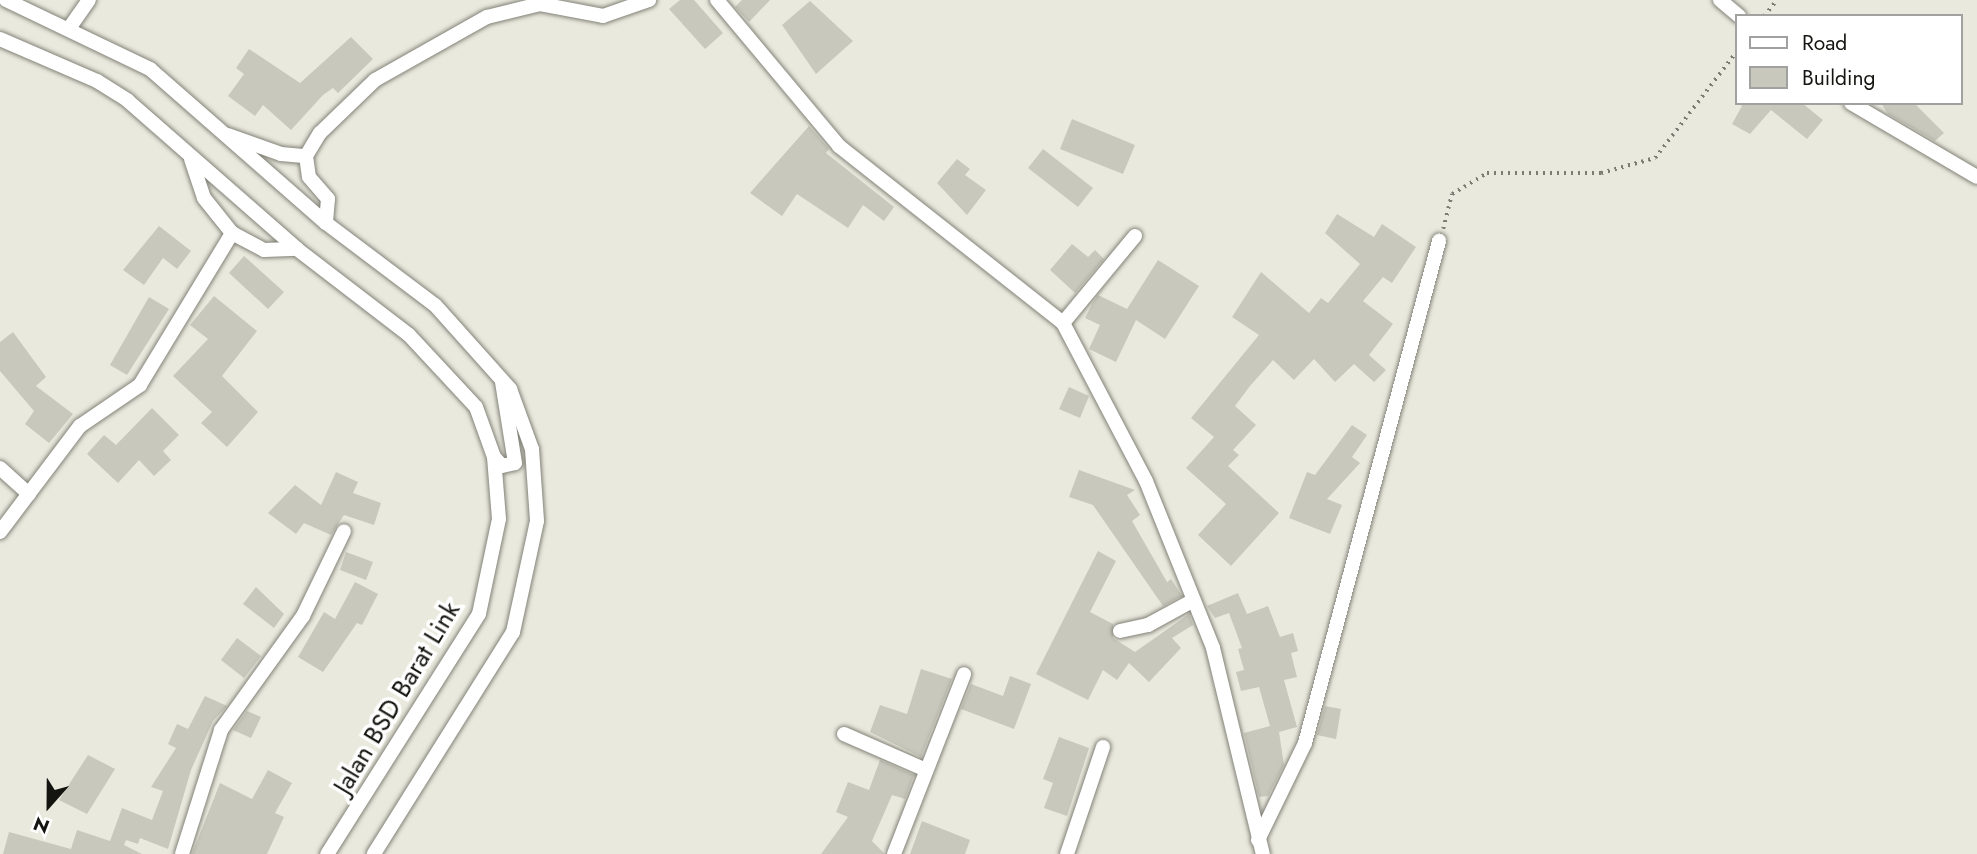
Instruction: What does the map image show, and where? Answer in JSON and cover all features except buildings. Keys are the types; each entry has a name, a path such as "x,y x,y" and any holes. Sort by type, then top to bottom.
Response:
{"street":[{"path":"6,0 71,27 150,69 326,223 435,305 501,377 532,449 537,521 513,632 374,854"},
{"path":"71,27 89,0"},
{"path":"326,223 328,199 309,177 306,156 320,133 375,80 487,17 528,2 603,16 649,0"},
{"path":"717,0 839,146 1063,323 1146,481 1194,600 1235,728 1261,847"},
{"path":"1720,0 1737,14"},
{"name":"Jalan BSD Barat Link","path":"0,39 51,59 127,100 297,249 447,370 476,407 494,457 499,519 479,614 327,854"},
{"path":"1854,105 1977,177"},
{"path":"227,135 281,154 306,156"},
{"path":"191,157 204,198 232,233 264,250 297,249"},
{"path":"0,532 86,420 140,385 232,233"},
{"path":"1063,323 1135,236"},
{"path":"1261,847 1306,743 1439,241"},
{"path":"494,457 502,466 515,463 501,377"},
{"path":"0,468 29,494"},
{"path":"182,854 221,730 303,616 344,531"},
{"path":"1120,631 1149,625 1194,600"},
{"path":"894,854 964,674"},
{"path":"844,734 926,770"},
{"path":"1067,854 1103,747"}],"path":[{"path":"1439,241 1452,194 1487,173 1601,173 1655,158 1736,52"}]}
